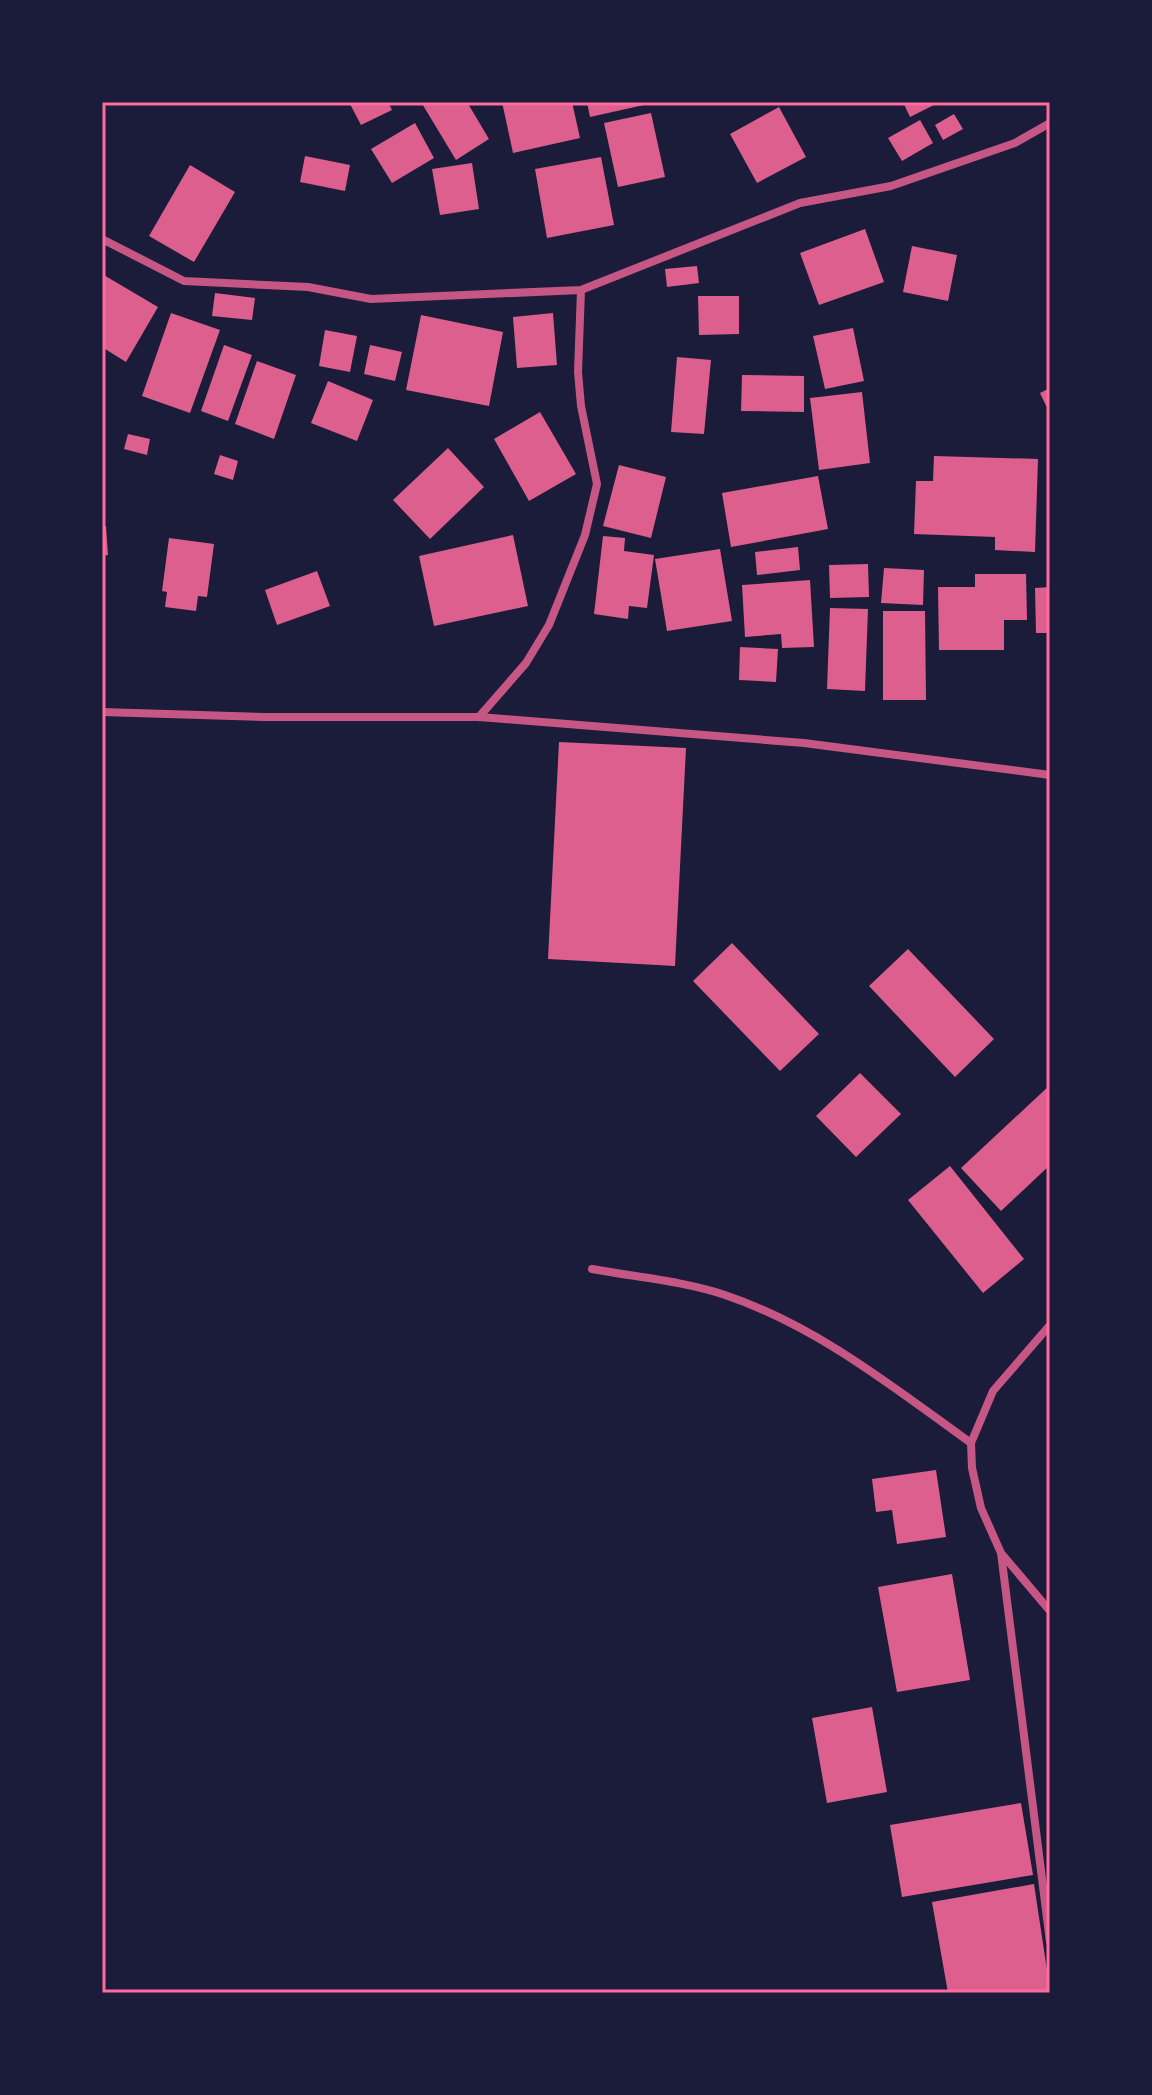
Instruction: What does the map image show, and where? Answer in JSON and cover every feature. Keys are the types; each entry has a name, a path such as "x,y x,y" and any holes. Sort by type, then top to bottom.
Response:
{"street":[{"path":"102,239 184,281 308,287 371,299 581,290 800,203 891,186 1015,143 1050,123"},
{"path":"479,717 526,663 549,625 585,535 597,484 579,383 581,290"},
{"path":"102,712 265,717 479,717 804,743 1050,775"},
{"path":"592,1269 722,1294 784,1319 849,1355 971,1443"},
{"path":"1050,1325 993,1391 971,1443 972,1468 981,1508 1001,1553 1050,1611"},
{"path":"1001,1553 1050,1942"}],"building":[{"path":"388,102 392,110 361,125 350,104"},
{"path":"421,102 467,102 489,139 456,160"},
{"path":"502,102 572,102 580,138 513,153"},
{"path":"587,102 653,102 653,103 590,117"},
{"path":"903,102 940,102 910,117"},
{"path":"779,107 806,157 757,183 730,134"},
{"path":"651,113 665,177 618,187 604,123"},
{"path":"954,114 963,129 943,140 935,125"},
{"path":"920,120 933,143 902,161 888,138"},
{"path":"415,123 434,158 392,183 371,149"},
{"path":"305,156 350,165 345,191 300,182"},
{"path":"601,157 614,225 547,238 535,169"},
{"path":"472,163 479,209 440,215 432,169"},
{"path":"190,165 235,192 194,262 149,236"},
{"path":"865,229 884,282 819,305 800,253"},
{"path":"912,246 957,255 948,301 903,292"},
{"path":"697,266 699,283 667,287 665,269"},
{"path":"102,274 158,307 126,362 102,347"},
{"path":"215,293 255,298 252,320 212,316"},
{"path":"698,296 739,296 739,334 699,335"},
{"path":"171,313 220,330 190,413 142,396"},
{"path":"553,313 557,365 517,368 513,317"},
{"path":"421,315 503,332 489,406 406,390"},
{"path":"853,328 864,381 825,389 813,336"},
{"path":"325,330 357,336 350,372 319,366"},
{"path":"224,345 252,355 228,421 201,411"},
{"path":"370,345 402,352 395,381 364,374"},
{"path":"677,357 711,360 704,434 671,432"},
{"path":"257,361 296,375 274,439 235,424"},
{"path":"742,375 804,376 804,412 741,411"},
{"path":"328,381 373,400 357,441 311,423"},
{"path":"1050,388 1050,414 1040,393"},
{"path":"862,392 870,463 819,470 810,398"},
{"path":"540,412 576,474 529,501 494,439"},
{"path":"128,434 150,439 147,455 124,449"},
{"path":"448,448 484,487 430,539 393,500"},
{"path":"220,455 238,461 233,480 214,474"},
{"path":"934,456 1038,459 1035,552 995,550 995,537 914,534 916,481 933,481"},
{"path":"619,465 666,477 651,538 603,526"},
{"path":"818,476 828,529 731,547 722,493"},
{"path":"102,526 106,526 108,555 102,556"},
{"path":"513,535 528,606 434,626 419,556"},
{"path":"603,536 625,538 624,551 654,555 647,608 629,606 628,619 594,614"},
{"path":"169,538 214,544 207,597 198,596 196,611 165,607 167,592 162,591"},
{"path":"798,547 800,570 757,575 755,552"},
{"path":"720,549 732,621 667,631 655,559"},
{"path":"868,564 869,597 830,598 829,565"},
{"path":"884,568 924,570 923,605 881,603"},
{"path":"317,571 330,606 277,625 265,590"},
{"path":"975,574 1026,574 1027,620 1004,620 1004,650 939,650 938,587 975,587"},
{"path":"810,580 814,647 782,648 781,634 745,637 742,585"},
{"path":"1050,587 1050,633 1036,633 1035,588"},
{"path":"830,608 868,609 865,691 827,689"},
{"path":"883,611 925,611 926,700 883,700"},
{"path":"740,647 778,649 776,682 739,680"},
{"path":"559,742 686,748 675,966 548,959"},
{"path":"732,943 819,1034 780,1071 693,981"},
{"path":"908,949 994,1039 955,1077 869,986"},
{"path":"860,1073 901,1114 856,1157 816,1116"},
{"path":"1050,1085 1050,1165 1001,1211 961,1168"},
{"path":"950,1166 1024,1259 983,1293 908,1200"},
{"path":"936,1470 946,1537 897,1544 892,1510 876,1512 872,1479"},
{"path":"952,1574 970,1680 897,1692 878,1587"},
{"path":"872,1707 887,1792 827,1803 812,1718"},
{"path":"1021,1803 1033,1875 902,1897 890,1825"},
{"path":"1034,1884 1050,1990 948,1993 932,1902"}]}
